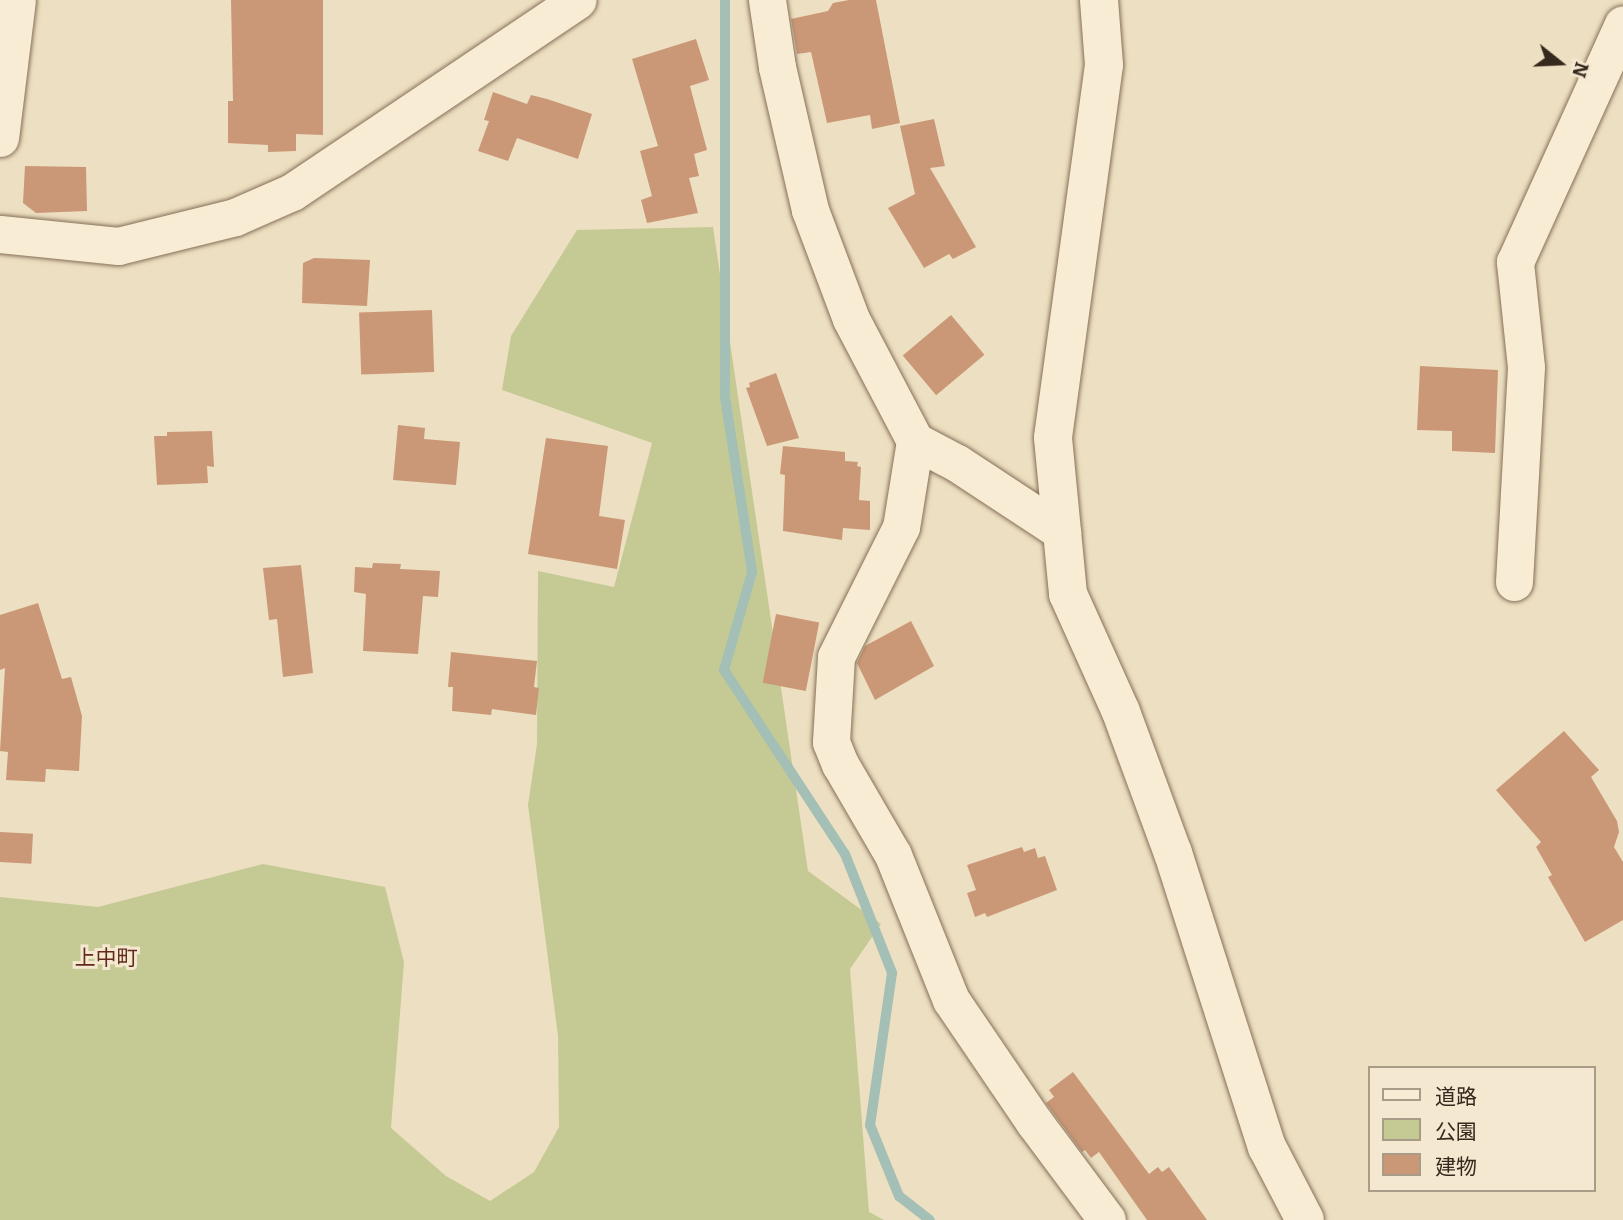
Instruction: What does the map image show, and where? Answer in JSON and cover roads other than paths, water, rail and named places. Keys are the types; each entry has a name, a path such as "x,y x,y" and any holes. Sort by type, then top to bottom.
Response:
{"street":[{"path":"0,138 17,0"},
{"path":"1,231 118,246 235,217 292,192 578,0"},
{"path":"767,0 776,67 810,209 851,319 915,441 957,463 1062,531"},
{"path":"1099,0 1104,65 1053,438 1068,594 1121,712 1173,853 1266,1147 1305,1220"},
{"path":"1514,582 1526,367 1515,261 1623,24"},
{"path":"915,441 901,527 836,657 831,742 840,764 893,855 951,1000 1034,1122 1107,1220"}],"waterway":[{"path":"725,0 725,397 752,572 724,670 845,854 892,973 870,1125 899,1196 930,1220"}],"district":[{"name":"上中町","path":"106,958"}]}
